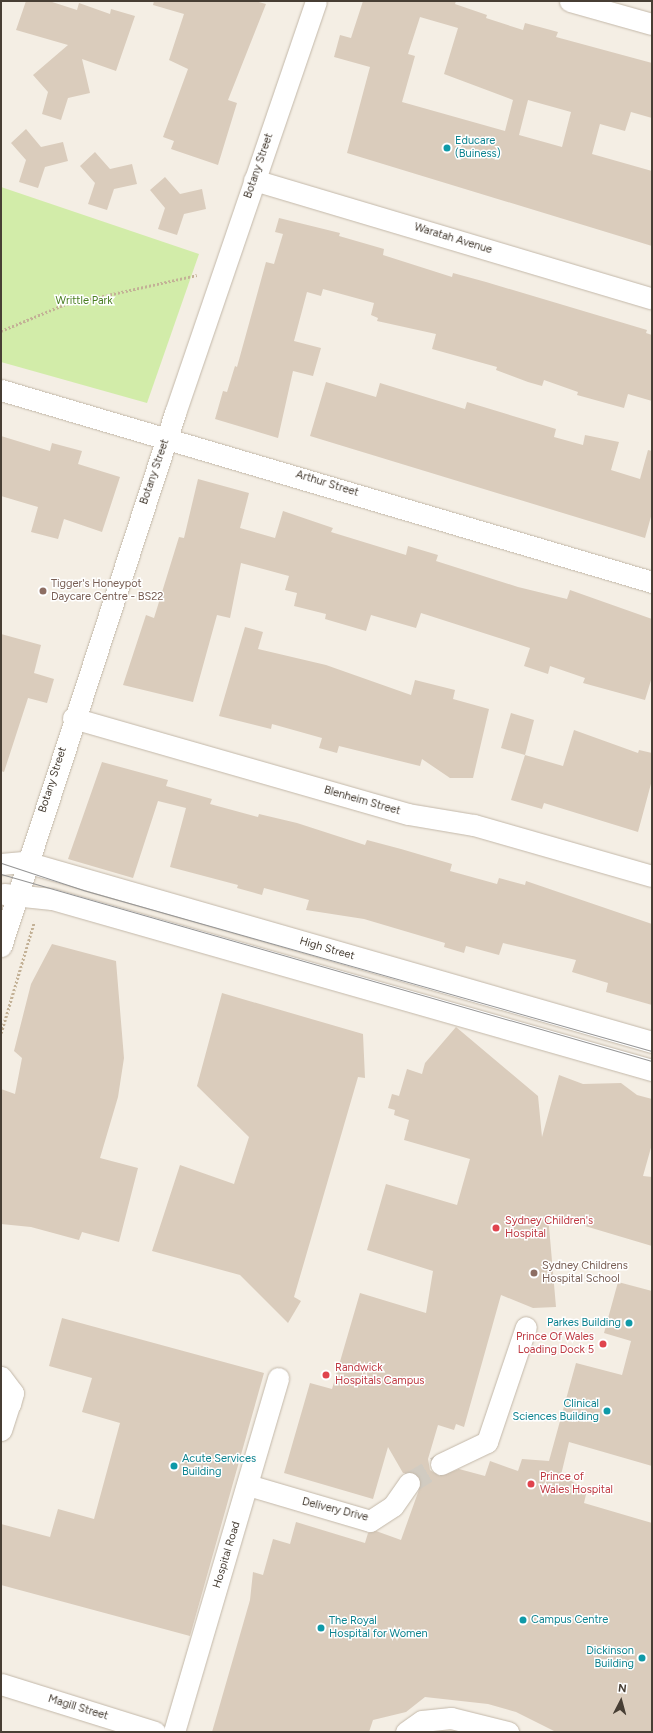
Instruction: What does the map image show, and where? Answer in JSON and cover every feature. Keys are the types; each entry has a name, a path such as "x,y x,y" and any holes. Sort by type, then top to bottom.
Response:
{"street":[{"name":"Botany Street","path":"1,946 8,894 26,862 167,437 316,1"},
{"path":"570,1 652,24"},
{"name":"Waratah Avenue","path":"254,180 652,299"},
{"name":"Arthur Street","path":"1,390 167,437 652,582"},
{"name":"Blenheim Street","path":"74,718 408,814 474,825 652,876"},
{"name":"High Street","path":"1,864 26,862 652,1042"},
{"path":"8,894 52,899 652,1070"},
{"path":"441,1464 487,1442 526,1327"},
{"path":"1,1377 9,1382 13,1393 4,1410 1,1430"},
{"name":"Hospital Road","path":"174,1732 248,1485 278,1378"},
{"name":"Delivery Drive","path":"248,1485 370,1521 393,1506 408,1483"},
{"name":"Magill Street","path":"1,1684 155,1732"},
{"path":"406,1732 422,1721 451,1718 508,1732"}],"path":[{"path":"1,331 63,305 197,275"},
{"path":"1,1033 34,922"}],"green space":[{"name":"Writtle Park","path":"1,187 199,254 147,403 1,362"}],"building":[{"path":"26,1 49,1 77,10 79,3 110,14 111,9 135,16 116,71 82,59 90,93 68,98 61,120 42,114 48,92 33,75 68,45 16,30"},
{"path":"154,1 255,1 266,4 228,100 237,103 218,165 171,149 174,141 163,137 188,69 169,60 184,14 153,5"},
{"path":"363,1 456,1 455,4 487,15 486,18 523,30 525,23 558,32 556,37 652,63 652,118 631,112 625,131 600,124 592,154 652,171 652,246 347,153 370,67 334,57 340,35 351,38","holes":["420,17 458,28 444,74 513,100 505,131 402,102 415,56 408,54","528,100 571,112 562,147 519,135"]},
{"path":"26,129 41,147 63,142 68,161 45,167 38,188 19,182 26,160 11,143"},
{"path":"95,152 110,169 132,164 137,184 114,189 107,210 88,204 95,183 80,166"},
{"path":"165,177 180,194 202,189 206,209 184,214 177,235 158,229 165,208 150,190"},
{"path":"279,218 340,233 339,236 384,249 383,255 452,277 453,273 647,330 646,333 652,335 652,401 628,394 624,408 577,395 578,392 544,380 542,386 528,382 496,370 497,367 432,349 436,334 377,321 378,318 371,315 374,303 323,289 321,296 307,292 294,341 321,348 313,376 293,371 278,438 215,419 223,391 227,392 235,366 237,367 266,262 274,264 283,234 275,232"},
{"path":"326,382 376,397 380,383 465,409 467,402 556,429 554,437 583,445 585,435 619,442 611,470 640,479 648,450 652,451 652,513 645,538 310,436"},
{"path":"1,436 50,451 52,443 82,451 78,464 120,477 102,532 64,519 58,539 31,532 38,507 1,496"},
{"path":"198,479 249,493 240,528 275,538 283,511 333,528 331,532 406,555 408,546 438,555 436,561 518,587 567,599 570,590 652,619 652,677 645,700 583,683 585,678 550,666 548,674 524,666 530,648 421,613 416,628 371,615 366,631 325,619 326,614 294,606 297,593 285,590 289,576 241,563 230,618 217,615 193,702 123,685 146,615 154,618 179,537 184,538"},
{"path":"245,627 263,632 258,649 326,665 411,695 415,680 455,690 453,699 489,709 473,778 450,778 422,759 420,766 339,746 337,753 319,748 322,738 272,724 271,729 219,716"},
{"path":"1,634 41,645 34,673 54,679 47,703 28,698 4,772 1,771"},
{"path":"511,713 534,720 525,755 501,748"},
{"path":"574,730 638,753 639,750 652,753 652,780 638,832 544,803 542,809 511,800 525,755 563,766"},
{"path":"102,762 168,780 166,786 212,799 210,804 258,817 259,814 297,823 365,845 367,840 401,849 452,864 450,871 497,884 499,878 525,885 526,881 652,924 652,1005 606,992 608,983 572,972 576,960 503,943 499,955 466,946 464,953 444,947 445,943 364,919 306,910 309,900 264,888 262,895 237,888 238,885 170,867 186,808 158,801 133,878 68,859"},
{"path":"52,944 116,961 124,1058 118,1097 100,1158 138,1168 119,1242 82,1232 79,1240 31,1227 1,1224 1,1089 15,1094 22,1058 14,1051 31,984"},
{"path":"222,993 363,1034 365,1078 358,1077 294,1297 301,1301 288,1323 240,1275 152,1251 180,1165 234,1184 249,1137 197,1086"},
{"path":"456,1027 538,1096 542,1137 559,1075 583,1084 621,1083 637,1095 652,1099 652,1144 643,1176 652,1177 652,1246 548,1215 556,1307 533,1308 501,1295 464,1427 456,1424 454,1430 438,1425 428,1459 430,1470 440,1476 459,1469 485,1476 490,1461 518,1471 522,1459 549,1461 576,1363 622,1375 631,1341 604,1333 618,1282 652,1291 652,1466 569,1442 561,1475 587,1490 584,1503 652,1523 652,1732 556,1732 516,1712 488,1704 425,1697 406,1712 373,1720 369,1732 212,1732 250,1600 253,1572 263,1575 273,1539 290,1544 296,1522 365,1543 368,1533 376,1531 401,1540 421,1484 416,1473 403,1473 388,1447 373,1499 284,1473 310,1383 332,1389 360,1293 426,1313 433,1271 367,1250 386,1184 457,1205 470,1159 404,1140 409,1120 394,1115 395,1110 388,1108 392,1094 399,1096 407,1069 422,1074 425,1063"},
{"name":"Acute Services Building","path":"62,1318 264,1373 190,1636 1,1585 1,1524 50,1537 58,1509 94,1519 120,1423 82,1412 92,1378 49,1366"}],"tunnel":[{"path":"409,1483 441,1464"}],"tram line":[{"path":"1,863 83,890 652,1051"},
{"path":"1,874 652,1061"}],"place":[{"name":"Educare (Buiness)","path":"447,148"},
{"name":"Tigger's Honeypot Daycare Centre - BS22","path":"43,591"},
{"name":"Sydney Children's Hospital","path":"496,1228"},
{"name":"Sydney Childrens Hospital School","path":"534,1273"},
{"name":"Parkes Building","path":"629,1323"},
{"name":"Prince Of Wales Loading Dock 5","path":"603,1344"},
{"name":"Randwick Hospitals Campus","path":"326,1375"},
{"name":"Clinical Sciences Building","path":"607,1411"},
{"name":"Acute Services Building","path":"174,1466"},
{"name":"Prince of Wales Hospital","path":"531,1484"},
{"name":"Campus Centre","path":"523,1620"},
{"name":"The Royal Hospital for Women","path":"321,1628"},
{"name":"Dickinson Building","path":"642,1658"}]}
